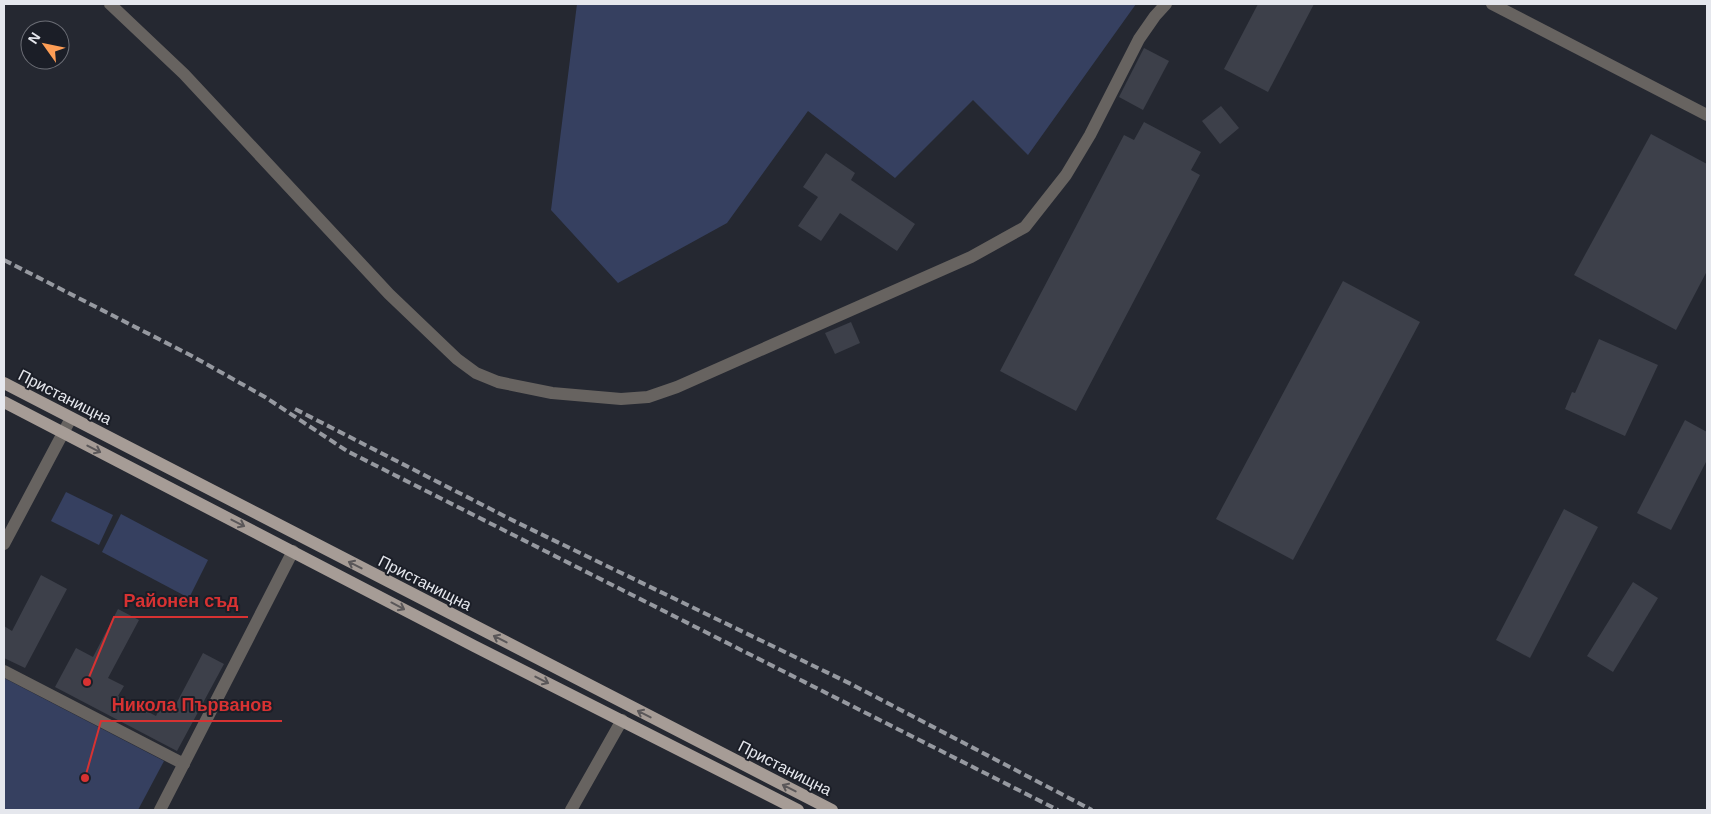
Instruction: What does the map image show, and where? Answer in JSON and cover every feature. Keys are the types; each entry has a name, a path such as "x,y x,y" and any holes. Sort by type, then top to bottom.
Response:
{"main road":[{"name":"Пристанищна","path":"4,384 832,810"},
{"name":"Пристанищна","path":"4,402 474,646 798,810"}],"street":[{"path":"110,4 184,74 389,294 457,359 476,373 498,382 552,392 621,399 648,397 678,387 972,257 1025,227 1066,175 1090,134 1139,39 1166,4"},
{"path":"1492,4 1707,115"},
{"path":"4,544 71,418"},
{"path":"160,810 293,552"},
{"path":"4,671 184,764"},
{"path":"572,810 622,720"}],"shaded area":[{"path":"577,4 1136,4 1028,155 973,100 895,178 808,111 727,223 618,283 551,210"},
{"path":"66,492 113,515 99,545 51,521"},
{"path":"121,514 208,560 189,598 102,552"},
{"path":"4,678 164,761 138,810 4,810"}],"building":[{"path":"1258,4 1314,4 1268,92 1224,69"},
{"path":"1144,48 1169,61 1143,110 1119,97"},
{"path":"1221,106 1239,128 1220,144 1202,121"},
{"path":"1144,122 1201,152 1191,170 1200,175 1076,411 1000,371 1124,135 1134,140"},
{"path":"1651,134 1707,164 1707,271 1676,330 1574,275"},
{"path":"826,153 855,173 851,180 915,224 897,251 840,213 821,241 798,226 818,197 803,187"},
{"path":"1343,281 1420,322 1293,560 1216,519"},
{"path":"851,322 860,343 835,354 825,333"},
{"path":"1599,339 1658,365 1625,436 1565,409 1572,392 1575,393"},
{"path":"1685,420 1707,432 1707,460 1671,530 1637,513"},
{"path":"1564,509 1598,527 1530,658 1496,640"},
{"path":"41,575 67,589 25,668 4,658 4,626 12,631"},
{"path":"1633,582 1658,598 1613,672 1587,656"},
{"path":"118,609 139,620 108,678 124,686 118,696 156,716 164,700 175,706 203,653 224,664 177,751 55,687 76,648 93,657"}],"railway":[{"path":"4,260 192,356 265,397 347,451 1058,810"},
{"path":"295,409 518,523 851,684 1092,810"}],"place":[{"name":"Районен съд","path":"87,682"},
{"name":"Никола Първанов","path":"85,778"}]}
